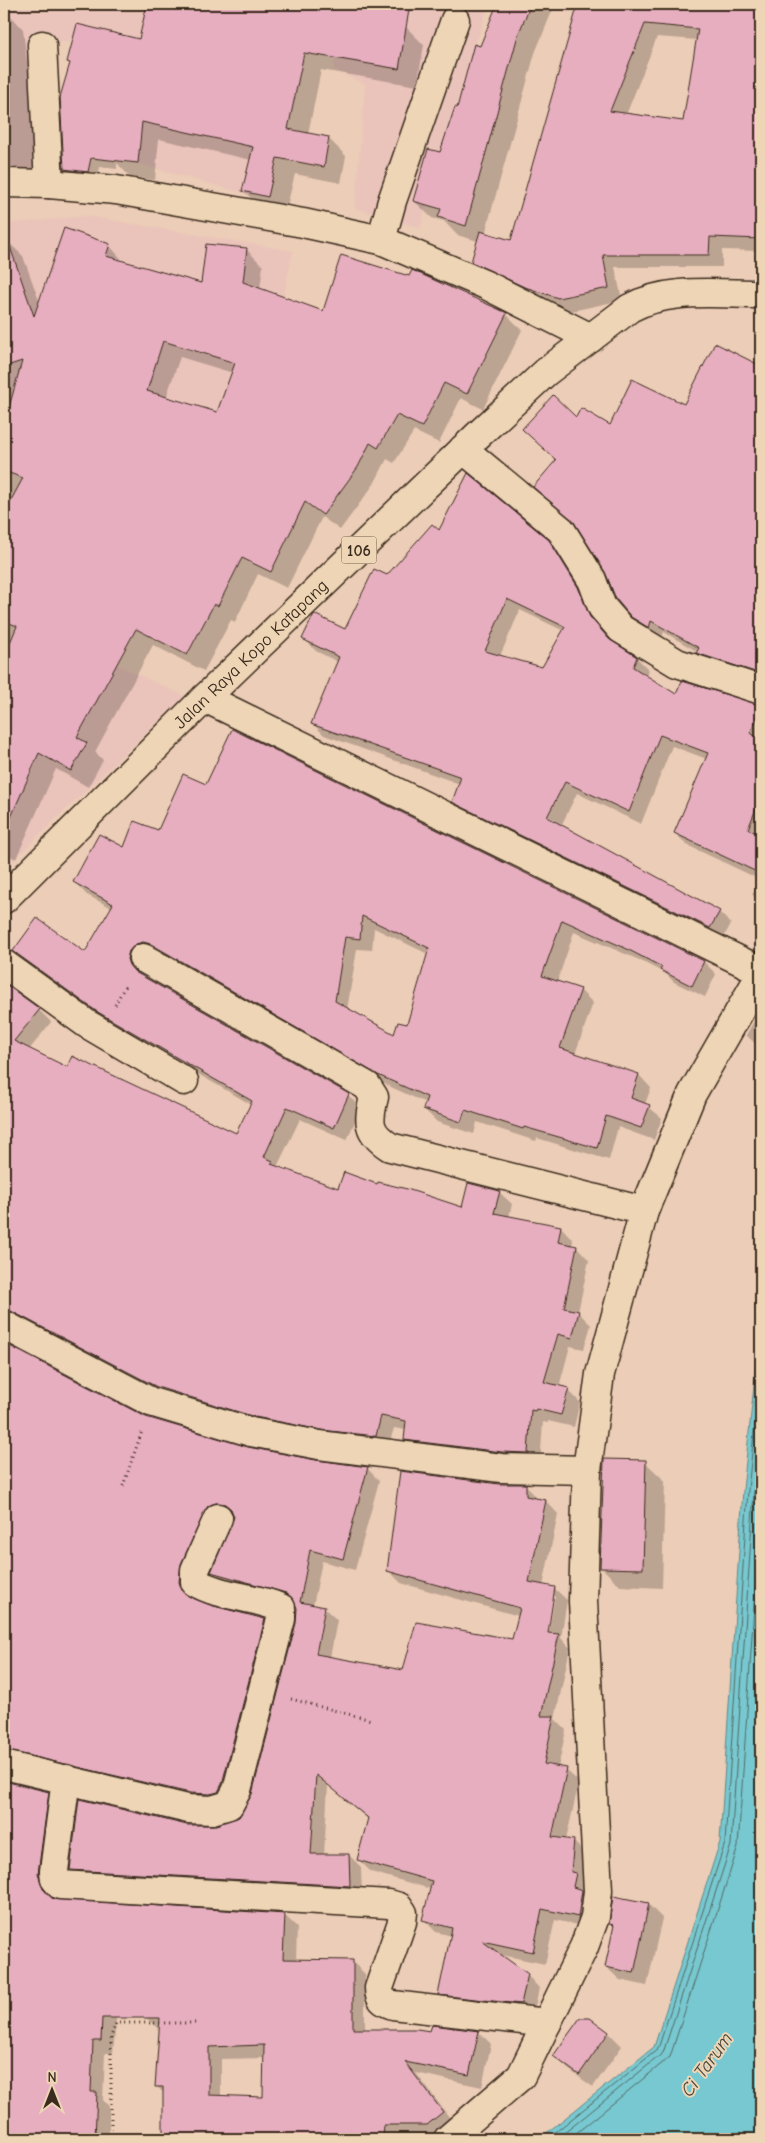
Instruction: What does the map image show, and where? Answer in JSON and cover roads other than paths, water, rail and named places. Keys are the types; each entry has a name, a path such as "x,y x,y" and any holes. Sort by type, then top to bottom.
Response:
{"street":[{"path":"382,240 392,201 454,20"},
{"path":"42,45 49,184"},
{"path":"4,183 49,184 116,190 304,223 382,240 486,285 592,338"},
{"name":"Jalan Raya Kopo Katapang","path":"4,899 205,698 463,449 546,372 630,308 659,296 761,294"},
{"path":"463,449 561,530 592,580 602,607 621,629 677,663 761,690"},
{"path":"205,698 761,973 692,1094 644,1211 600,1374 587,1470 583,1601 598,1891 595,1917 584,1947 520,2076 448,2139"},
{"path":"142,958 367,1086 374,1097 370,1126 376,1138 390,1147 644,1211"},
{"path":"4,964 102,1033 184,1081"},
{"path":"4,1325 151,1402 250,1432 319,1445 501,1468 587,1470"},
{"path":"4,1765 188,1809 212,1810 229,1806 238,1790 281,1619 280,1608 269,1603 205,1588 195,1582 195,1570 218,1518"},
{"path":"66,1779 54,1871 55,1879 60,1885 388,1904 399,1907 403,1913 402,1922 379,1988 379,1996 383,2002 393,2005 547,2023"}],"water":[{"name":"Ci Tarum","path":"761,1318 761,2139 539,2139 654,2047 720,1842 743,1490"}]}
